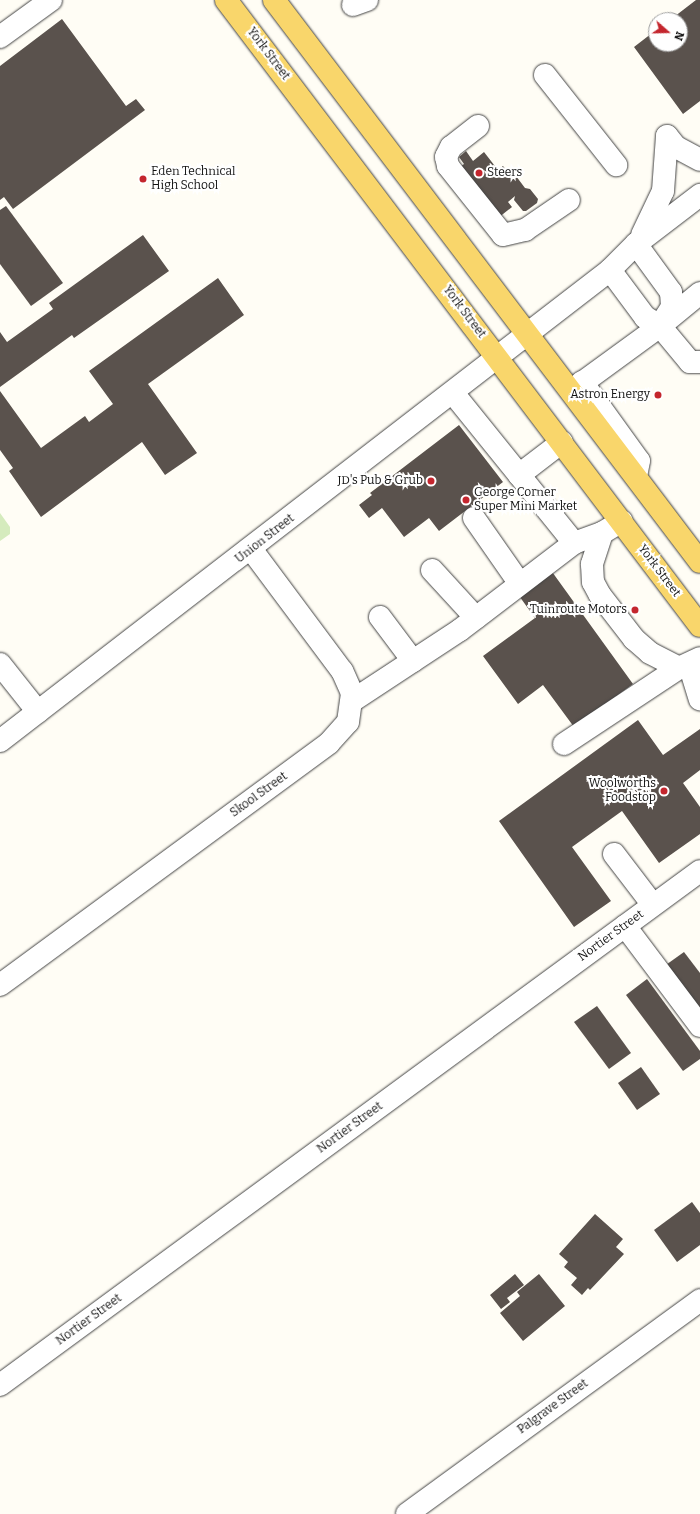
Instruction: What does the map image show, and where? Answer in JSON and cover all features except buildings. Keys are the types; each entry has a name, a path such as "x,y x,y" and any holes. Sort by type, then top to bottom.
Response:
{"main road":[{"name":"York Street","path":"226,0 498,357 700,626"},
{"path":"274,0 528,334 576,386 637,469 700,562"}],"street":[{"path":"0,37 51,0"},
{"path":"546,75 616,165"},
{"path":"478,126 451,147 446,157 448,166 503,235 525,230 569,200"},
{"path":"639,247 663,191 667,136 676,147 700,160"},
{"path":"639,247 700,195"},
{"path":"639,247 700,213"},
{"path":"639,247 671,292 672,307 660,326"},
{"name":"Union Street","path":"0,741 251,550 639,247"},
{"path":"612,268 645,317 660,326 690,362 700,362"},
{"path":"671,292 688,297 700,292"},
{"path":"576,386 660,326 700,292"},
{"path":"453,393 574,543"},
{"path":"519,475 562,442"},
{"path":"474,518 520,584"},
{"path":"352,701 476,618 574,543 602,534 622,521"},
{"path":"602,534 590,571 600,595 634,639 650,653 689,663"},
{"name":"Skool Street","path":"0,985 329,743 348,722 352,693 342,671 251,550"},
{"path":"432,570 476,618"},
{"path":"380,617 413,661"},
{"path":"689,663 700,699"},
{"path":"564,744 689,663"},
{"path":"0,664 38,712"},
{"path":"614,854 653,905"},
{"name":"Nortier Street","path":"0,1385 700,871"},
{"path":"625,926 700,1026"},
{"name":"Palgrave Street","path":"418,1511 700,1300"}],"green space":[{"path":"0,513 10,527 10,534 0,541"}],"place":[{"name":"Steers","path":"479,173"},
{"name":"Eden Technical High School","path":"143,179"},
{"name":"Astron Energy","path":"658,395"},
{"name":"JD's Pub & Grub","path":"431,481"},
{"name":"George Corner Super Mini Market","path":"466,500"},
{"name":"Tuinroute Motors","path":"635,610"},
{"name":"Woolworths Foodstop","path":"664,791"}]}
